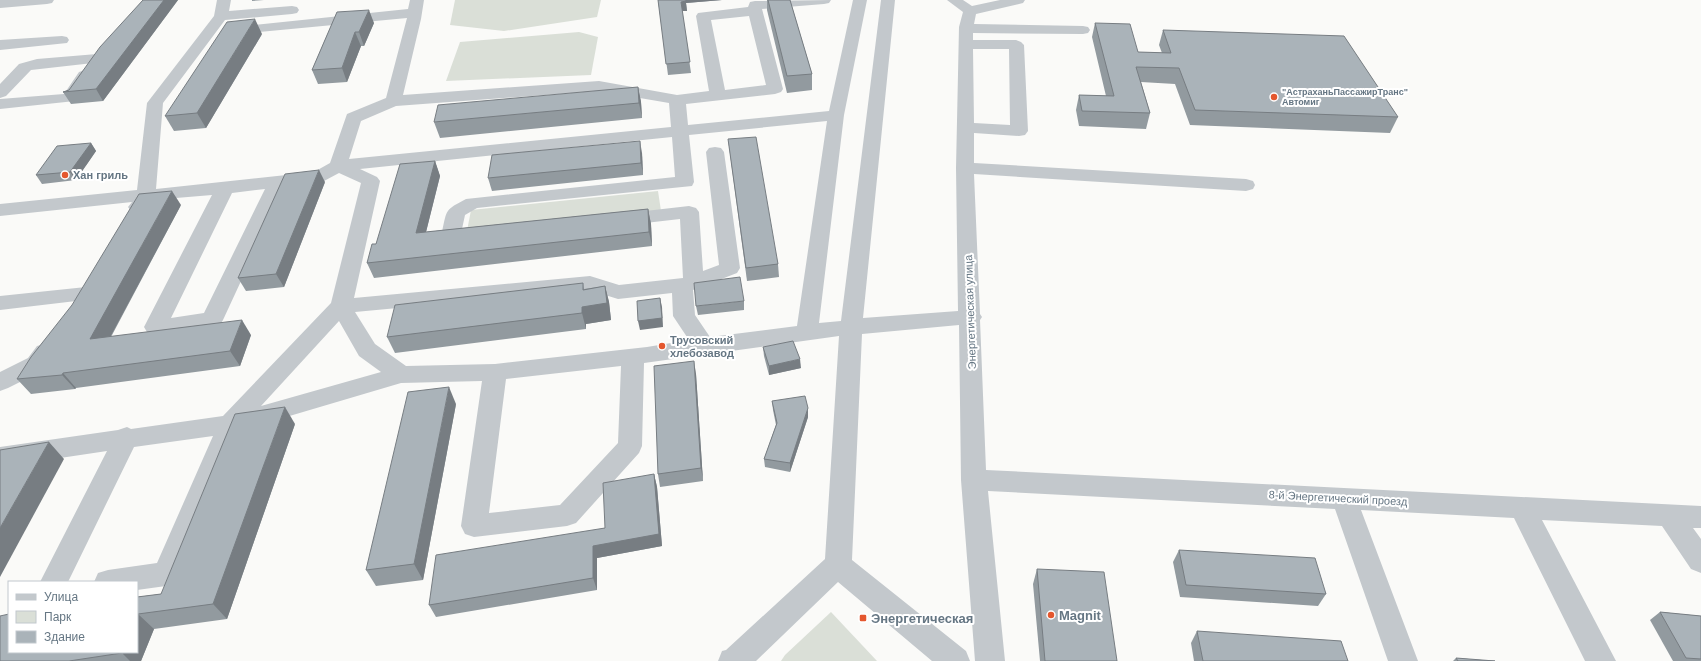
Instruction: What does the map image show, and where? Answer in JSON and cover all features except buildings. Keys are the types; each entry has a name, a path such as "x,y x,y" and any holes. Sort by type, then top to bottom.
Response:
{"street":[{"path":"0,4 47,0"},
{"path":"718,94 703,16 751,6 824,0"},
{"path":"807,332 836,115 860,0"},
{"path":"735,661 838,564 850,327 888,0"},
{"path":"964,21 1018,0"},
{"path":"354,5 416,4"},
{"path":"208,33 416,4"},
{"path":"393,101 416,4"},
{"path":"338,166 352,118 393,101 599,86 677,100 718,94 774,89 751,6"},
{"path":"130,221 146,195 155,103 173,77 208,33 222,8 307,9"},
{"path":"964,21 1083,30"},
{"path":"964,21 1016,45 1019,131 965,127"},
{"name":"Энергетическая улица","path":"964,21 965,168 971,317 974,480 990,661"},
{"path":"0,46 62,40"},
{"path":"0,93 25,67 102,54 69,98 0,104"},
{"path":"677,100 688,212 688,284 684,316 704,346"},
{"path":"0,210 225,188 318,177 338,166 836,115"},
{"path":"341,306 590,283 618,292 688,284 730,268 715,152"},
{"path":"115,581 166,574 230,424 341,306 371,181 338,166"},
{"path":"965,168 1246,184"},
{"path":"225,188 155,327 212,320 278,182"},
{"path":"496,233 465,237 452,232 456,212 473,203 685,182"},
{"path":"604,221 688,212"},
{"path":"0,303 90,287 74,314"},
{"path":"341,306 367,350 401,375"},
{"path":"0,457 127,437 230,424 401,375 495,372 633,357 850,327 971,317"},
{"path":"0,382 36,364 55,339"},
{"path":"495,372 474,526 567,515 630,446 633,357"},
{"path":"55,581 127,437"},
{"name":"8-й Энергетический проезд","path":"974,480 1701,517"},
{"path":"1344,499 1403,661"},
{"path":"1522,508 1601,661"},
{"path":"1670,516 1701,561"},
{"path":"838,564 850,576 955,661"}],"green space":[{"path":"455,0 601,0 597,17 504,31 450,25"},
{"path":"579,32 598,37 591,75 446,81 460,42"},
{"path":"658,191 661,211 467,231 471,210"},
{"path":"831,612 877,661 781,661 785,655"}],"place":[{"name":"\"АстраханьПассажирТранс\" Автомиг","path":"1274,97"},
{"name":"Хан гриль","path":"65,175"},
{"name":"Трусовский хлебозавод","path":"662,346"},
{"name":"Magnit","path":"1051,615"},
{"name":"Энергетическая","path":"863,618"}]}
